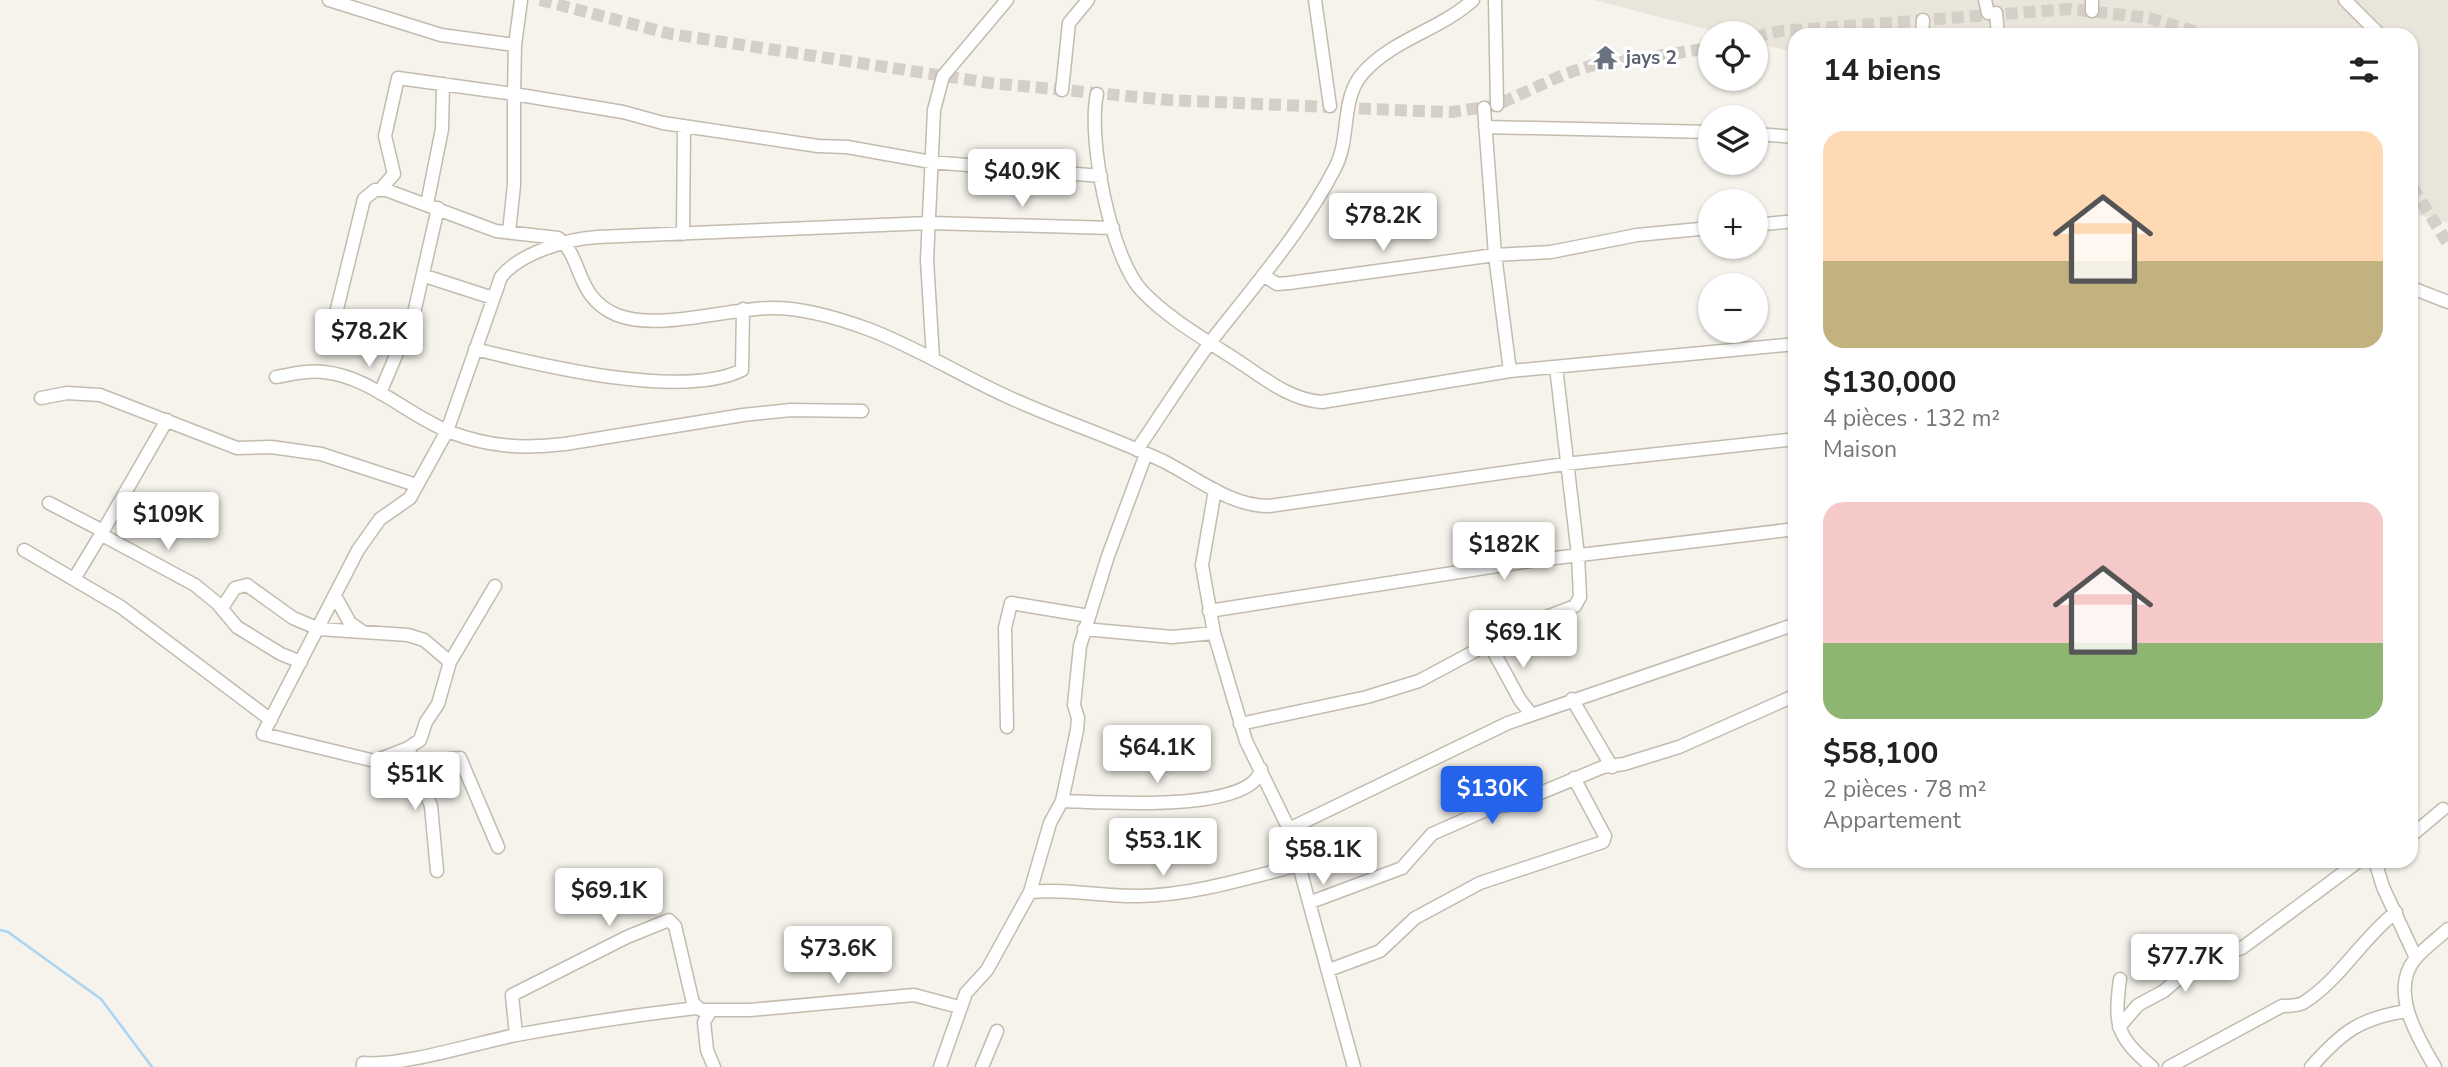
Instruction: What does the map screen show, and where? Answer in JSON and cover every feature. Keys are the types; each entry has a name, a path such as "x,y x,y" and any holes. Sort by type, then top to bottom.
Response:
{"street":[{"path":"329,0 441,35 514,45"},
{"path":"509,233 514,185 514,45 521,0"},
{"path":"933,358 928,280 934,110 943,76 1007,0"},
{"path":"1062,90 1069,23 1088,0"},
{"path":"1315,0 1330,106"},
{"path":"940,1067 965,993 986,970 1030,892 1050,823 1062,801 1077,730 1078,718 1074,705 1086,622 1142,452 1210,343 1263,275 1336,167 1344,141 1354,86 1362,74 1393,48 1443,22 1473,0"},
{"path":"1495,0 1497,106"},
{"path":"1985,0 1996,28"},
{"path":"2346,0 2373,28"},
{"path":"1922,28 1923,20"},
{"path":"337,309 364,198 380,190 394,174 385,135 396,80 403,76 623,112 684,126 818,146 848,146 931,162 1101,176"},
{"path":"380,393 414,313 425,276 442,128 443,84"},
{"path":"1097,94 1095,142 1101,176 1122,261 1142,292 1210,343 1292,396 1312,401 1510,370 1788,345"},
{"path":"1483,108 1495,256 1510,370"},
{"path":"683,234 684,126"},
{"path":"1485,127 1698,132"},
{"path":"1768,135 1788,136"},
{"path":"380,190 432,206 496,231 547,236 565,244 588,293 601,306 619,316 653,320 743,309 799,310 831,318 889,337 1009,397 1142,452 1247,505 1269,506 1565,464 1788,440"},
{"path":"1768,223 1788,221"},
{"path":"495,586 450,662 438,704 426,722 420,740 408,748 381,760 354,758 263,734 373,528 388,512 404,505 447,431 501,277 514,264 565,244 597,237 929,223 1113,228"},
{"path":"1263,275 1277,284 1551,251 1637,235 1698,229"},
{"path":"425,276 493,298"},
{"path":"2418,290 2448,302"},
{"path":"475,349 599,376 662,381 707,378 742,370 743,309"},
{"path":"1240,724 1396,688 1439,672 1520,627 1575,606 1580,597 1578,555 1565,464 1556,367"},
{"path":"276,377 324,372 344,376 447,431 481,442 532,448 755,414 791,410 862,411"},
{"path":"41,398 68,393 100,395 237,448 271,447 321,454 416,485"},
{"path":"74,579 167,419"},
{"path":"1215,490 1202,565 1214,633 1240,724 1289,830 1311,902 1354,1067"},
{"path":"49,503 103,531 108,540 195,585 222,608 237,627 281,654 301,662"},
{"path":"1209,611 1578,555 1788,530"},
{"path":"24,550 135,617 251,708 271,720"},
{"path":"222,608 235,588 247,585 293,618 318,629 417,637 450,662"},
{"path":"335,596 350,623 363,632"},
{"path":"1007,727 1005,628 1011,603 1086,622 1172,637 1214,633"},
{"path":"1289,830 1531,714 1788,627"},
{"path":"1490,645 1520,700 1531,714"},
{"path":"1572,699 1612,767"},
{"path":"1311,902 1402,868 1414,858 1424,841 1493,807 1514,804 1574,778 1679,747 1788,699"},
{"path":"408,748 431,806 437,871"},
{"path":"421,778 450,759 460,758 498,847"},
{"path":"1062,801 1205,799 1248,789 1259,778 1261,769"},
{"path":"1329,970 1380,951 1415,918 1480,883 1603,842 1605,836 1574,778"},
{"path":"2418,831 2443,809"},
{"path":"1030,892 1048,890 1139,896 1168,894 1299,865"},
{"path":"2333,868 2334,876"},
{"path":"2119,1027 2138,1005 2164,991 2195,964 2242,948 2347,868"},
{"path":"2378,868 2416,958"},
{"path":"2169,1067 2282,1006 2301,1004 2361,950 2376,928 2396,912"},
{"path":"516,1035 512,995 627,937 669,920 675,926 696,1008"},
{"path":"2435,1067 2407,1011 2406,979 2416,958 2448,929"},
{"path":"2120,979 2116,1011 2119,1027 2125,1042 2152,1067"},
{"path":"363,1067 363,1063 374,1066 401,1062 516,1035 609,1018 696,1008 710,1012 914,995 959,1007"},
{"path":"2311,1067 2327,1047 2349,1029 2374,1018 2407,1011"},
{"path":"710,1012 704,1022 708,1050 715,1067"},
{"path":"982,1067 997,1031"}],"shaded area":[{"path":"1594,0 2448,0 2448,223 2418,215 2418,28 1788,28 1788,51 1768,46 1768,21 1698,21 1698,27"}],"waterway":[{"path":"0,930 8,932 101,999 152,1067"}],"tunnel":[{"path":"540,0 671,34 990,83 1169,100 1418,111 1452,112 1497,105 1565,74 1590,66 1698,50"},
{"path":"1820,28 2070,9 2149,18 2184,28"},
{"path":"1768,34 1788,30"},
{"path":"2418,196 2448,244"}],"place":[{"name":"jays 2","path":"1606,57"}]}
